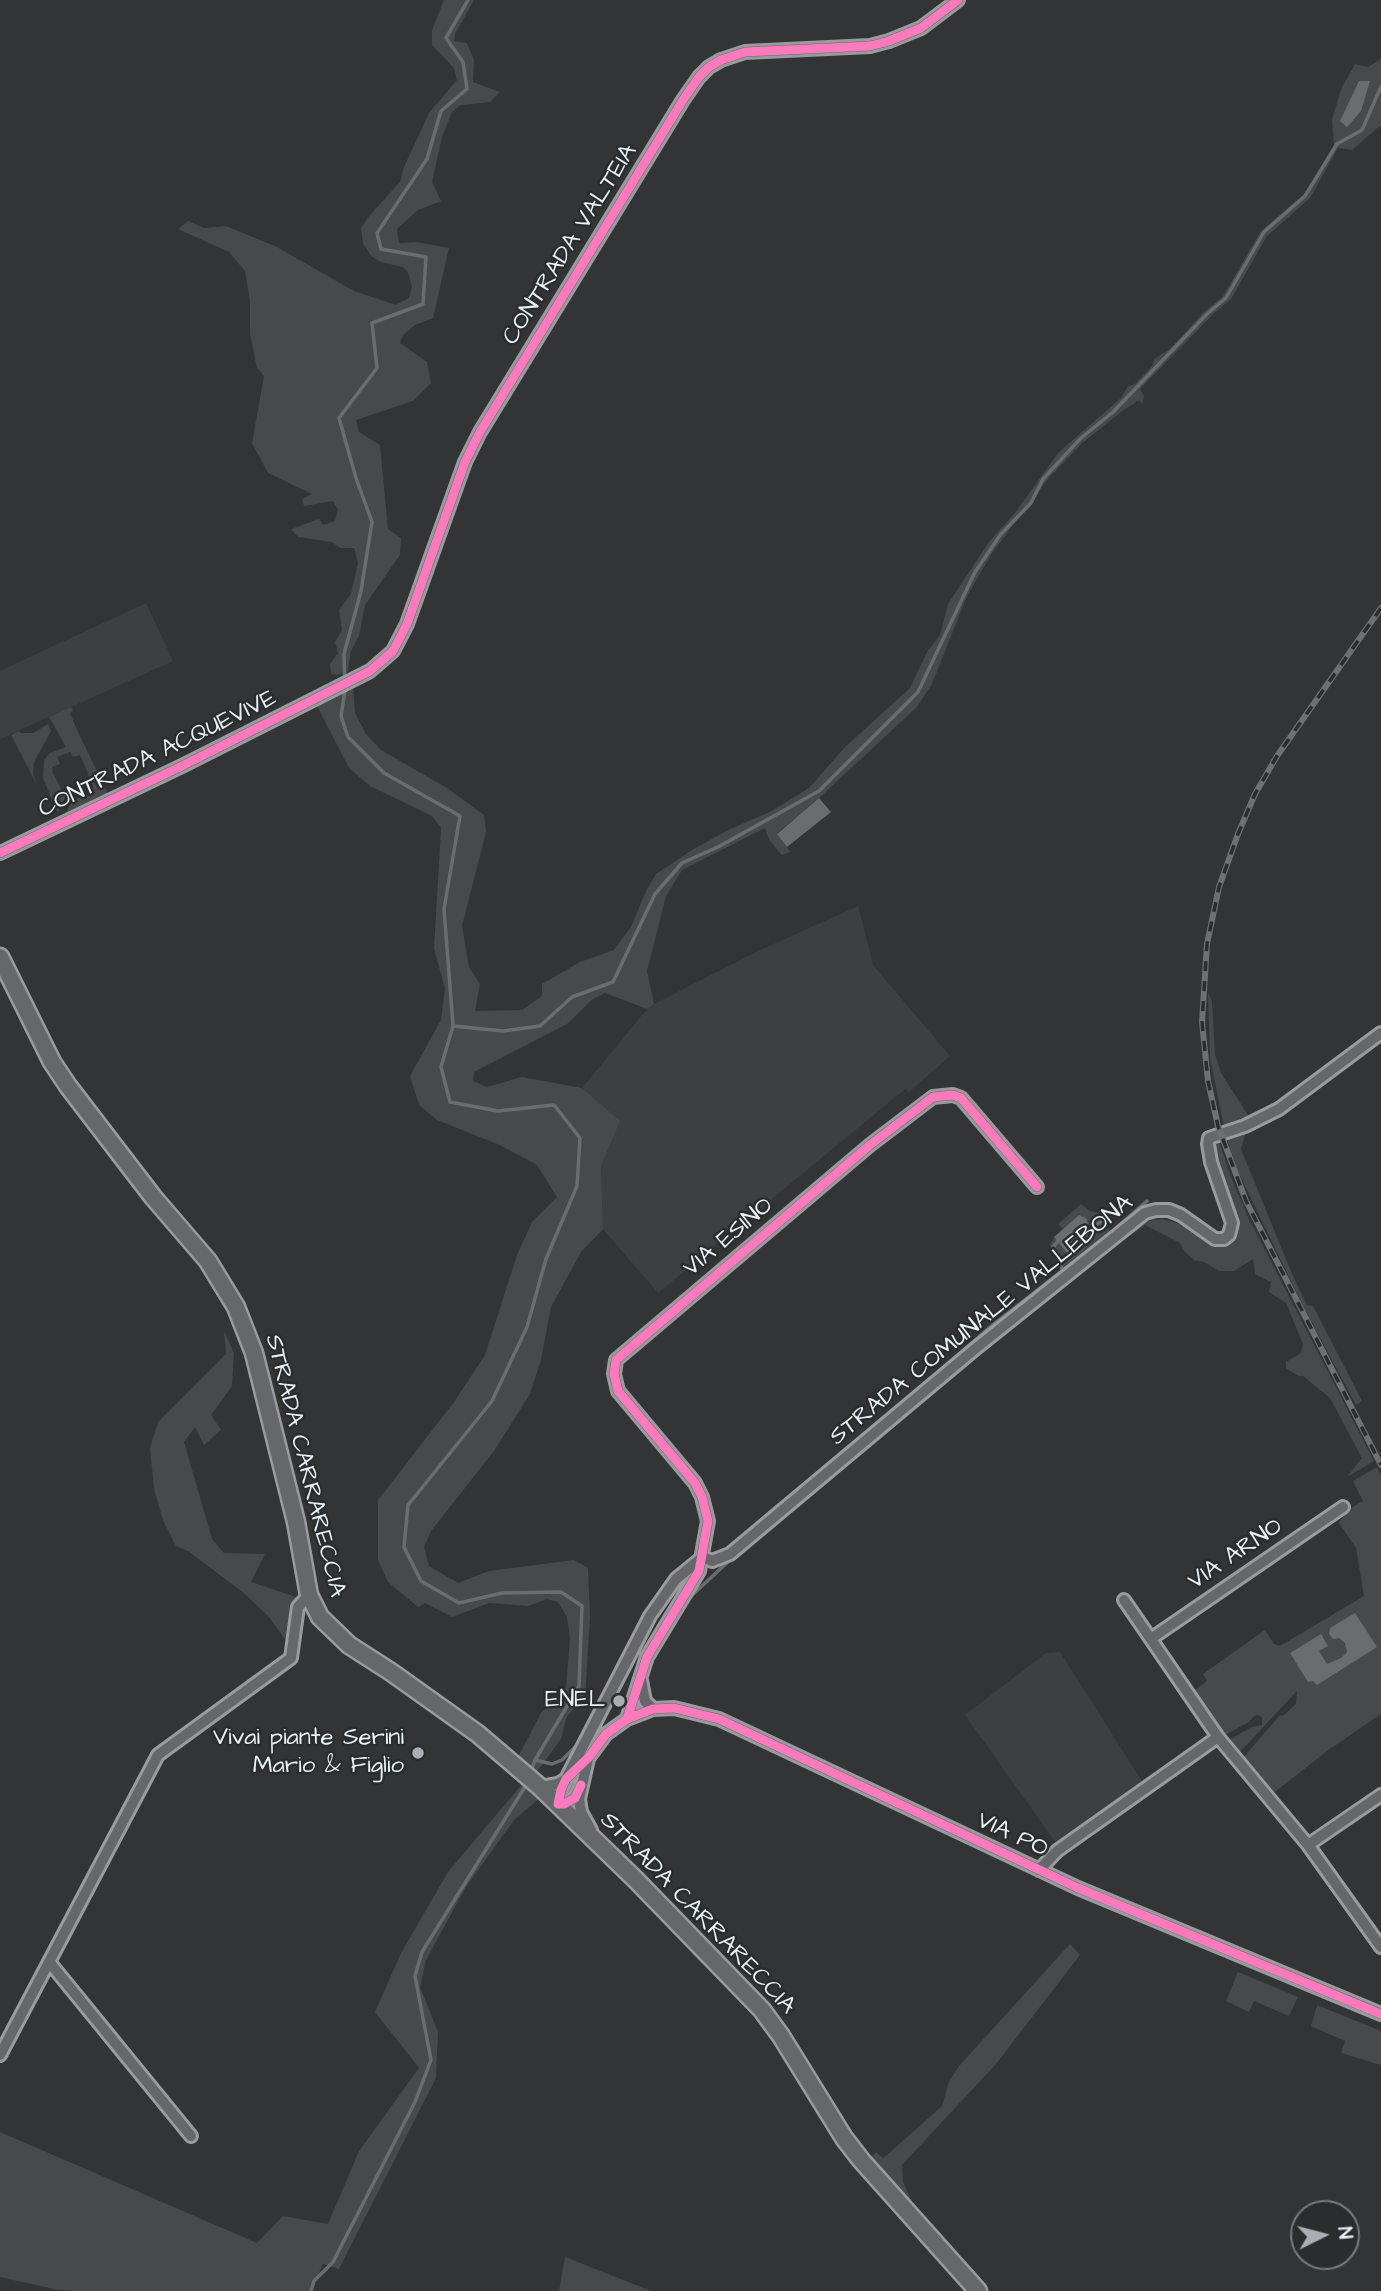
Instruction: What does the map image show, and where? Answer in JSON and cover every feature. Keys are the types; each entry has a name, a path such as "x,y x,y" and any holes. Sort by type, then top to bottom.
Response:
{"main road":[{"name":"STRADA CARRARECCIA","path":"0,957 52,1062 68,1086 153,1197 208,1261 236,1307 249,1337 261,1378 296,1522 309,1595 320,1617 338,1637 478,1734 539,1786 762,2010 850,2145 978,2291"}],"street":[{"name":"CONTRADA VALTEIA","path":"332,690 370,671 393,651 407,624 465,462 480,432 562,294 699,77 720,60 745,52 870,46 889,41 921,28 958,0"},
{"name":"CONTRADA ACQUEVIVE","path":"0,853 332,690"},
{"name":"STRADA COMUNALE VALLEBONA","path":"702,1557 712,1561 730,1554 975,1349 1145,1213 1160,1209 1169,1210 1181,1215 1215,1239 1224,1239 1229,1235 1232,1223 1211,1162 1209,1138 1245,1126 1279,1109 1381,1033"},
{"name":"VIA ESINO","path":"627,1719 641,1674 660,1632 692,1585 702,1557 708,1521 695,1483 618,1391 614,1366 621,1354 870,1145 933,1097 953,1095 961,1098 1037,1187"},
{"name":"VIA ARNO","path":"1152,1638 1343,1507"},
{"path":"581,1785 575,1798 558,1804 566,1779 650,1616 676,1579 702,1557"},
{"path":"0,2055 158,1755 291,1658 298,1607 309,1595"},
{"path":"1124,1600 1219,1737 1308,1845 1381,1948"},
{"path":"641,1674 643,1696 653,1709"},
{"path":"607,1701 614,1716 627,1719"},
{"name":"VIA PO","path":"627,1719 653,1709 674,1708 719,1719 1118,1906 1381,2014"},
{"path":"539,1786 558,1784 566,1779 589,1757 606,1734 627,1719"},
{"path":"1039,1870 1058,1851 1219,1737"},
{"path":"589,1757 579,1799 581,1812 600,1845"},
{"path":"1308,1845 1381,1795"},
{"path":"1370,1933 1381,1925"},
{"path":"50,1963 191,2136"}],"shaded area":[{"path":"444,0 474,0 455,34 454,41 467,43 474,60 473,82 500,92 490,102 461,105 452,112 442,137 432,182 441,201 418,210 397,229 399,243 417,242 449,248 433,318 415,325 403,335 400,343 427,362 431,383 413,401 356,420 359,432 380,445 388,529 401,538 400,555 365,605 348,670 338,675 331,674 330,664 338,653 335,642 342,630 339,610 351,594 358,563 354,548 341,548 331,542 298,537 291,529 319,519 323,525 335,521 338,510 333,501 304,506 302,499 312,494 268,473 252,443 264,376 257,368 250,334 250,301 245,271 229,252 178,229 188,221 204,228 226,226 277,247 354,291 396,305 409,298 412,287 408,272 403,267 381,262 371,256 363,243 361,228 400,182 404,167 429,113 457,80 454,68 432,45 432,30"},
{"path":"1381,59 1381,125 1352,150 1338,148 1310,198 1267,236 1231,299 1140,389 1144,396 1142,404 1139,400 1081,444 1047,480 992,553 967,596 932,684 917,707 777,833 790,852 782,855 769,840 765,828 682,870 666,896 647,971 654,1004 647,1009 605,993 593,999 567,1024 474,1072 473,1081 487,1087 522,1077 582,1088 620,1121 601,1166 603,1229 581,1252 551,1307 541,1360 530,1394 494,1451 431,1531 424,1547 429,1566 458,1583 489,1571 574,1560 588,1568 590,1617 585,1698 567,1716 561,1739 536,1773 518,1757 541,1713 566,1687 570,1638 567,1617 558,1602 547,1599 528,1606 489,1603 452,1617 425,1603 418,1607 388,1582 378,1560 378,1500 454,1402 485,1355 517,1255 532,1222 557,1197 537,1165 500,1145 437,1120 419,1105 410,1076 441,1020 445,988 434,949 441,828 432,816 370,786 349,768 316,704 353,686 355,713 366,734 381,750 447,788 484,815 486,832 462,926 469,967 480,984 475,1011 522,1010 542,996 542,984 580,962 614,950 631,927 656,874 692,850 730,829 770,812 809,788 845,747 910,688 927,652 940,635 948,604 988,543 1015,513 1058,453 1121,398 1128,386 1135,384 1153,365 1154,359 1170,349 1204,312 1223,296 1261,231 1304,194 1334,145 1332,120 1341,89 1355,64 1368,67"},
{"path":"1359,81 1370,81 1361,111 1347,127 1340,121"},
{"path":"146,603 173,661 0,739 0,671"},
{"path":"71,707 73,711 70,713 77,730 110,798 64,820 71,800 89,795 93,785 80,755 73,757 70,752 57,757 60,764 52,767 53,773 65,797 57,812 43,778 44,760 50,753 66,747 49,717"},
{"path":"48,724 51,731 34,762 33,774 37,785 11,735 19,731 33,733"},
{"path":"819,798 831,812 787,847 777,834"},
{"path":"858,906 873,965 950,1056 909,1092 905,1089 658,1293 603,1229 601,1166 619,1122 582,1088 654,1004 756,952"},
{"path":"1208,993 1212,1001 1215,1054 1221,1073 1250,1118 1224,1127 1210,1058"},
{"path":"1246,1132 1241,1149 1292,1274 1307,1305 1313,1306 1362,1401 1356,1405 1303,1306 1235,1165 1226,1137"},
{"path":"1219,1141 1248,1217 1374,1461 1347,1477 1362,1458 1330,1398 1303,1376 1298,1376 1286,1368 1286,1362 1301,1353 1303,1344 1286,1303 1269,1292 1271,1282 1255,1274 1253,1259 1234,1271 1219,1271 1204,1262 1194,1260 1180,1243 1145,1225 1114,1247 1120,1238 1144,1221 1162,1219 1194,1228 1218,1246 1230,1242 1237,1224 1214,1159 1214,1147"},
{"path":"1081,1204 1090,1211 1100,1213 1112,1235 1062,1272 1050,1245 1054,1237 1070,1256 1079,1216 1063,1229 1058,1224"},
{"path":"1079,1215 1086,1218 1093,1239 1070,1257 1054,1237"},
{"path":"224,1331 234,1353 232,1386 211,1415 221,1430 204,1445 195,1427 184,1442 212,1539 224,1553 265,1554 251,1582 296,1597 288,1643 268,1616 245,1594 188,1551 176,1546 163,1520 154,1489 150,1448 158,1422 226,1354"},
{"path":"1377,1467 1381,1476 1381,1714 1272,1794 1243,1758 1280,1715 1283,1716 1296,1704 1297,1691 1239,1753 1229,1740 1252,1727 1262,1725 1262,1717 1257,1715 1225,1735 1195,1690 1207,1681 1203,1674 1265,1630 1274,1644 1280,1646 1364,1596 1356,1548 1339,1523 1349,1509 1363,1501 1353,1481"},
{"path":"1355,1613 1377,1647 1317,1685 1313,1681 1308,1682 1290,1653 1321,1634 1328,1646 1319,1651 1327,1664 1341,1658 1347,1652 1345,1643 1339,1638 1333,1639 1329,1634 1330,1628"},
{"path":"1060,1652 1143,1783 1056,1843 965,1715 1046,1653"},
{"path":"523,1783 541,1797 514,1820 466,1887 426,1960 420,1987 438,2032 436,2078 339,2269 323,2264 311,2291 76,2291 0,2277 0,2132 257,2243 283,2216 328,2224 359,2151 419,2068 375,2012 401,1953 448,1872"},
{"path":"1070,1944 1080,1955 996,2064 902,2165 903,2182 916,2211 869,2160 876,2152 883,2158 942,2106 949,2081 959,2066"},
{"path":"1238,1972 1298,1997 1289,2016 1254,2001 1249,2012 1226,2001"},
{"path":"1317,2005 1381,2031 1381,2065 1341,2053 1345,2041 1311,2026"},
{"path":"565,2257 651,2291 559,2291"}],"waterway":[{"path":"453,1025 444,909 460,816 384,773 348,737 341,716 345,690 344,654 361,591 372,522 339,418 377,368 372,323 423,304 426,257 381,249 377,233 427,159 441,111 467,89 463,62 446,38 468,0"},
{"path":"531,1771 579,1686 582,1606 561,1592 502,1593 459,1603 421,1581 404,1547 408,1505 492,1401 527,1327 546,1259 577,1186 580,1138 554,1105 498,1111 450,1102 441,1067 453,1026 503,1031 540,1026 572,997 613,982 655,894 682,863 718,847 819,791 918,692 975,572 1001,534 1031,503 1043,479 1080,439 1113,412 1207,314 1226,298 1264,232 1305,196 1337,144 1362,130 1381,87"},
{"path":"1116,1228 1147,1201"},
{"path":"1086,1231 1111,1215"},
{"path":"886,1417 989,1328 1112,1232"},
{"path":"1059,1240 1053,1247 1062,1269"},
{"path":"768,1514 844,1452"},
{"path":"688,1599 731,1559"},
{"path":"535,1760 552,1764 562,1760 576,1746"},
{"path":"311,2291 314,2281 333,2262 415,2102 431,2060 415,1976 422,1952 528,1782"}],"railway":[{"path":"1381,608 1277,756 1255,794 1219,887 1207,944 1202,1022 1208,1081 1218,1126 1246,1201 1381,1465"}],"cycle path":[{"path":"0,853 184,765 370,671 393,651 407,624 465,462 480,432 683,100 709,67 745,52 870,46 889,41 921,28 958,0"},
{"path":"627,1719 647,1657 699,1571 708,1521 695,1483 618,1391 614,1374 616,1360 870,1145 933,1097 953,1095 961,1098 1037,1187"},
{"path":"581,1785 575,1798 558,1804 566,1779 589,1757 606,1734 627,1719 653,1709 674,1708 719,1719 1078,1888 1381,2014"}],"place":[{"name":"ENEL","path":"619,1701"},
{"name":"Vivai piante Serini Mario & Figlio","path":"418,1753"}]}
